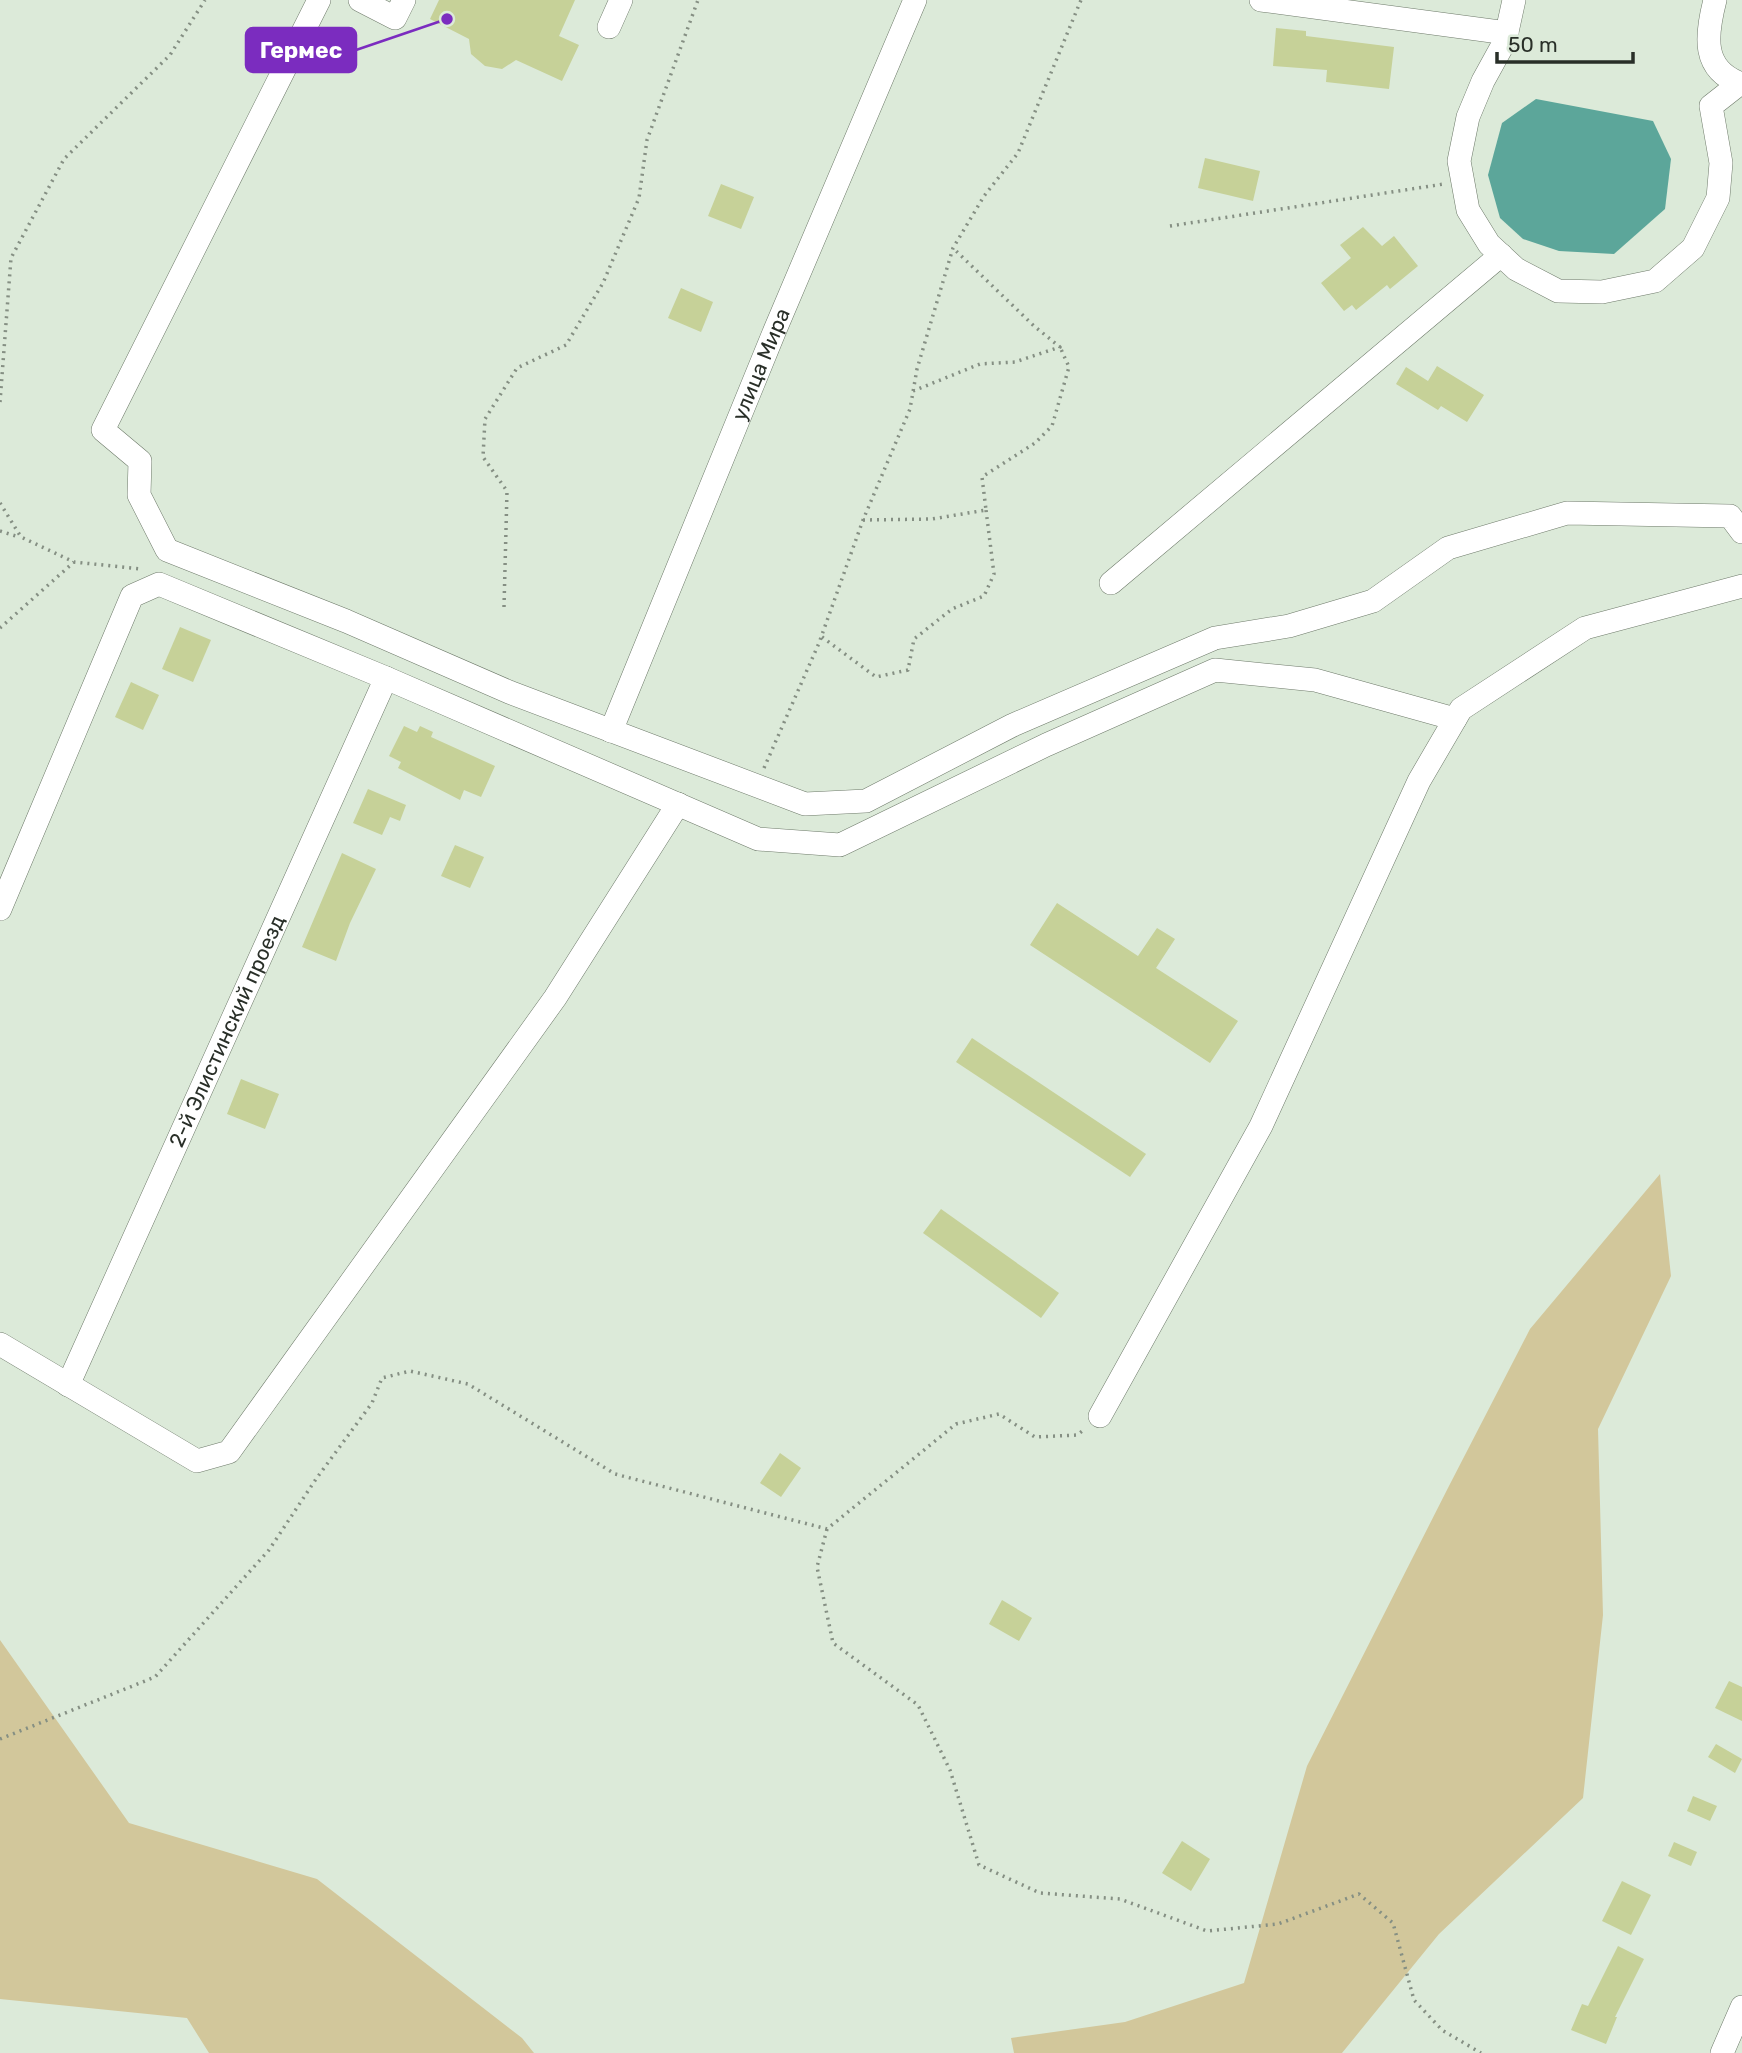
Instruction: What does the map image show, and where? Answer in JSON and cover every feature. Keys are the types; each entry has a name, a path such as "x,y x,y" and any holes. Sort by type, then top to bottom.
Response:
{"street":[{"path":"319,0 103,430 140,461 139,495 167,550 346,621 509,692 755,786 805,804 866,801 1013,725 1215,638 1289,626 1373,601 1448,548 1567,513 1730,516 1742,532"},
{"path":"360,0 395,18 404,0"},
{"path":"609,27 621,0"},
{"name":"улица Мира","path":"611,730 775,330 915,0"},
{"path":"1261,0 1507,33"},
{"path":"1514,0 1505,41 1483,81 1468,117 1459,161 1468,210 1489,244 1516,269 1558,291 1602,292 1655,281 1693,247 1718,198 1721,163 1712,106 1741,84 1718,71 1709,51 1709,25 1715,0"},
{"path":"1111,583 1501,255"},
{"path":"0,909 132,596 159,584 386,678 758,839 840,845 1046,745 1215,670 1315,680 1455,719"},
{"path":"1100,1416 1261,1126 1419,781 1461,709 1585,628 1742,586"},
{"name":"2-й Элистинский проезд","path":"68,1385 386,678"},
{"path":"0,1344 197,1461 229,1452 555,998 678,804"},
{"path":"1722,2053 1742,2007"}],"path":[{"path":"0,402 11,258 64,159 170,55 205,0"},
{"path":"504,607 507,491 483,457 485,419 517,368 566,345 603,283 639,198 648,140 698,0"},
{"path":"755,786 822,637 863,520 910,409 917,369 953,247 984,197 1018,153 1081,0"},
{"path":"1170,226 1463,181"},
{"path":"822,637 876,677 908,670 914,639 952,610 984,596 994,574 982,477 1035,443 1052,426 1069,367 1060,347 1034,326 953,247"},
{"path":"913,391 980,364 1015,362 1060,347"},
{"path":"0,503 21,537"},
{"path":"863,520 933,519 986,510"},
{"path":"0,531 21,537 74,562 153,570"},
{"path":"0,628 74,562"},
{"path":"0,1739 155,1676 269,1550 316,1479 372,1403 382,1378 410,1371 468,1384 615,1474 827,1529"},
{"path":"1100,1416 1077,1435 1035,1437 999,1414 956,1424 827,1529 817,1567 833,1643 918,1705 950,1770 979,1865 1040,1893 1120,1899 1207,1931 1278,1924 1359,1894 1393,1923 1414,2000 1442,2030 1481,2053"}],"shaded area":[{"path":"1660,1174 1671,1276 1598,1429 1603,1615 1583,1798 1439,1934 1342,2053 1014,2053 1011,2038 1125,2022 1244,1983 1307,1766 1450,1484 1530,1329"},
{"path":"0,1640 129,1823 317,1879 522,2038 534,2053 209,2053 187,2018 0,1999"}],"water":[{"path":"1536,99 1653,121 1671,159 1665,209 1614,254 1559,251 1523,239 1500,218 1488,175 1502,123"}],"building":[{"path":"439,0 575,0 559,36 579,45 562,81 516,60 502,69 485,66 471,54 469,39 430,19"},
{"path":"1276,28 1306,31 1306,36 1394,47 1389,89 1326,82 1327,70 1273,66"},
{"path":"1205,158 1260,171 1253,201 1198,188"},
{"path":"721,184 754,197 741,229 708,216"},
{"path":"1363,227 1382,246 1394,236 1418,266 1390,289 1387,285 1356,310 1352,305 1344,311 1321,283 1351,258 1340,245"},
{"path":"681,288 713,302 701,332 668,318"},
{"path":"1437,366 1484,395 1467,422 1441,406 1438,410 1396,384 1406,367 1428,381"},
{"path":"180,627 211,640 193,682 162,669"},
{"path":"131,682 159,695 143,730 115,717"},
{"path":"404,726 417,732 420,726 433,732 431,737 495,766 481,797 464,790 460,800 398,768 401,762 389,756"},
{"path":"368,789 406,805 400,821 390,817 382,835 353,823"},
{"path":"455,845 484,857 470,888 441,876"},
{"path":"342,853 376,869 350,923 336,961 302,947"},
{"path":"1057,903 1138,956 1157,928 1175,939 1156,968 1238,1021 1210,1063 1030,945"},
{"path":"972,1038 1146,1154 1130,1177 956,1062"},
{"path":"241,1079 279,1094 265,1129 227,1114"},
{"path":"941,1209 1059,1293 1041,1318 923,1233"},
{"path":"780,1453 801,1468 781,1497 760,1483"},
{"path":"1002,1600 1032,1618 1019,1641 989,1624"},
{"path":"1729,1681 1742,1687 1742,1721 1715,1708"},
{"path":"1716,1744 1742,1759 1735,1773 1708,1757"},
{"path":"1693,1796 1717,1806 1710,1821 1687,1811"},
{"path":"1182,1841 1210,1859 1191,1891 1162,1873"},
{"path":"1674,1842 1697,1852 1691,1866 1668,1856"},
{"path":"1622,1881 1651,1895 1631,1935 1602,1921"},
{"path":"1618,1946 1644,1959 1615,2017 1606,2044 1571,2030 1582,2004 1588,2006"}],"place":[{"name":"Гермес","path":"447,19"}]}
